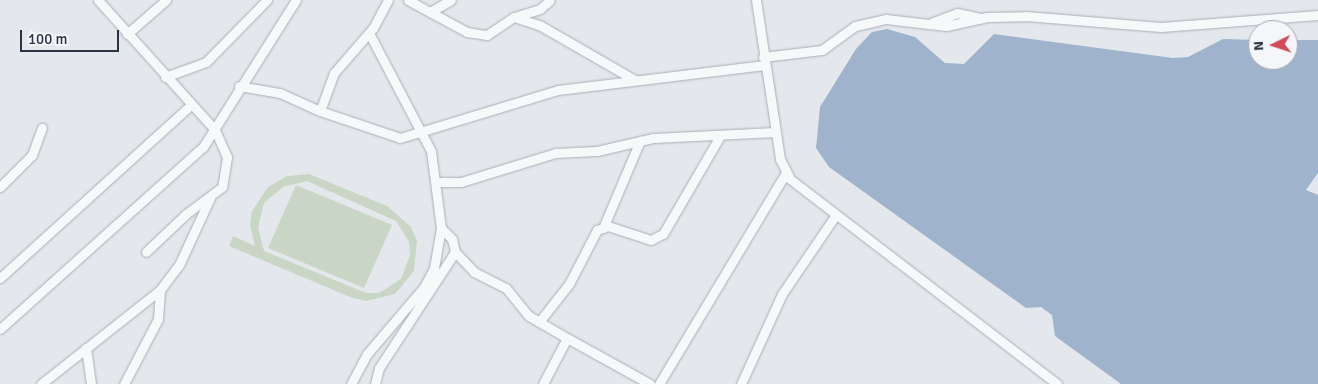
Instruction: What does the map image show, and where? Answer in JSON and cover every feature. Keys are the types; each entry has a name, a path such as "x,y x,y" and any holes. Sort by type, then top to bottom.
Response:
{"street":[{"path":"98,0 190,106 215,130 228,166 222,187 186,214 146,252"},
{"path":"128,34 166,0"},
{"path":"165,77 206,62 267,0"},
{"path":"0,329 177,172 215,130 239,86 296,0"},
{"path":"320,111 334,73 368,33 388,0"},
{"path":"408,0 466,32 487,35 514,16 540,9 550,0"},
{"path":"430,12 451,0"},
{"path":"756,0 776,132 786,173 835,216 1057,384"},
{"path":"239,86 280,93 320,111 395,137 423,133 525,98 764,61 822,50 845,32 869,20 901,18 953,25 981,18 1026,16 1161,27 1318,15"},
{"path":"514,16 541,26 636,80"},
{"path":"351,384 367,354 424,287 434,268 441,228 431,151 368,33"},
{"path":"0,278 190,106"},
{"path":"0,187 32,155 42,128"},
{"path":"436,182 461,182 555,153 597,151 640,141 776,132"},
{"path":"539,322 569,284 597,230 608,226 652,240 663,234 720,136"},
{"path":"603,228 640,141"},
{"path":"659,384 786,173"},
{"path":"41,384 160,290 179,265 210,197"},
{"path":"740,384 782,294 835,216"},
{"path":"441,228 452,239 455,252 474,272 506,288 539,322 650,384"},
{"path":"375,384 379,368 455,252"},
{"path":"124,384 158,319 160,290"},
{"path":"543,384 567,338"},
{"path":"86,348 91,384"}],"green space":[{"path":"309,174 387,206 411,227 417,241 414,271 395,294 366,301 350,297 229,246 233,236 255,246 250,226 252,211 268,187 287,176","holes":["307,181 396,221 409,242 410,255 401,279 379,293 366,293 264,251 258,227 264,203 283,187"]},
{"path":"296,185 392,225 364,288 268,248"}],"water":[{"path":"887,29 915,37 945,63 964,64 994,34 1173,58 1188,57 1223,39 1248,40 1248,70 1298,70 1298,40 1318,40 1318,173 1306,190 1318,195 1318,384 1121,384 1055,336 1052,315 1041,307 1026,308 829,167 816,148 820,107 856,49 872,32"}]}
